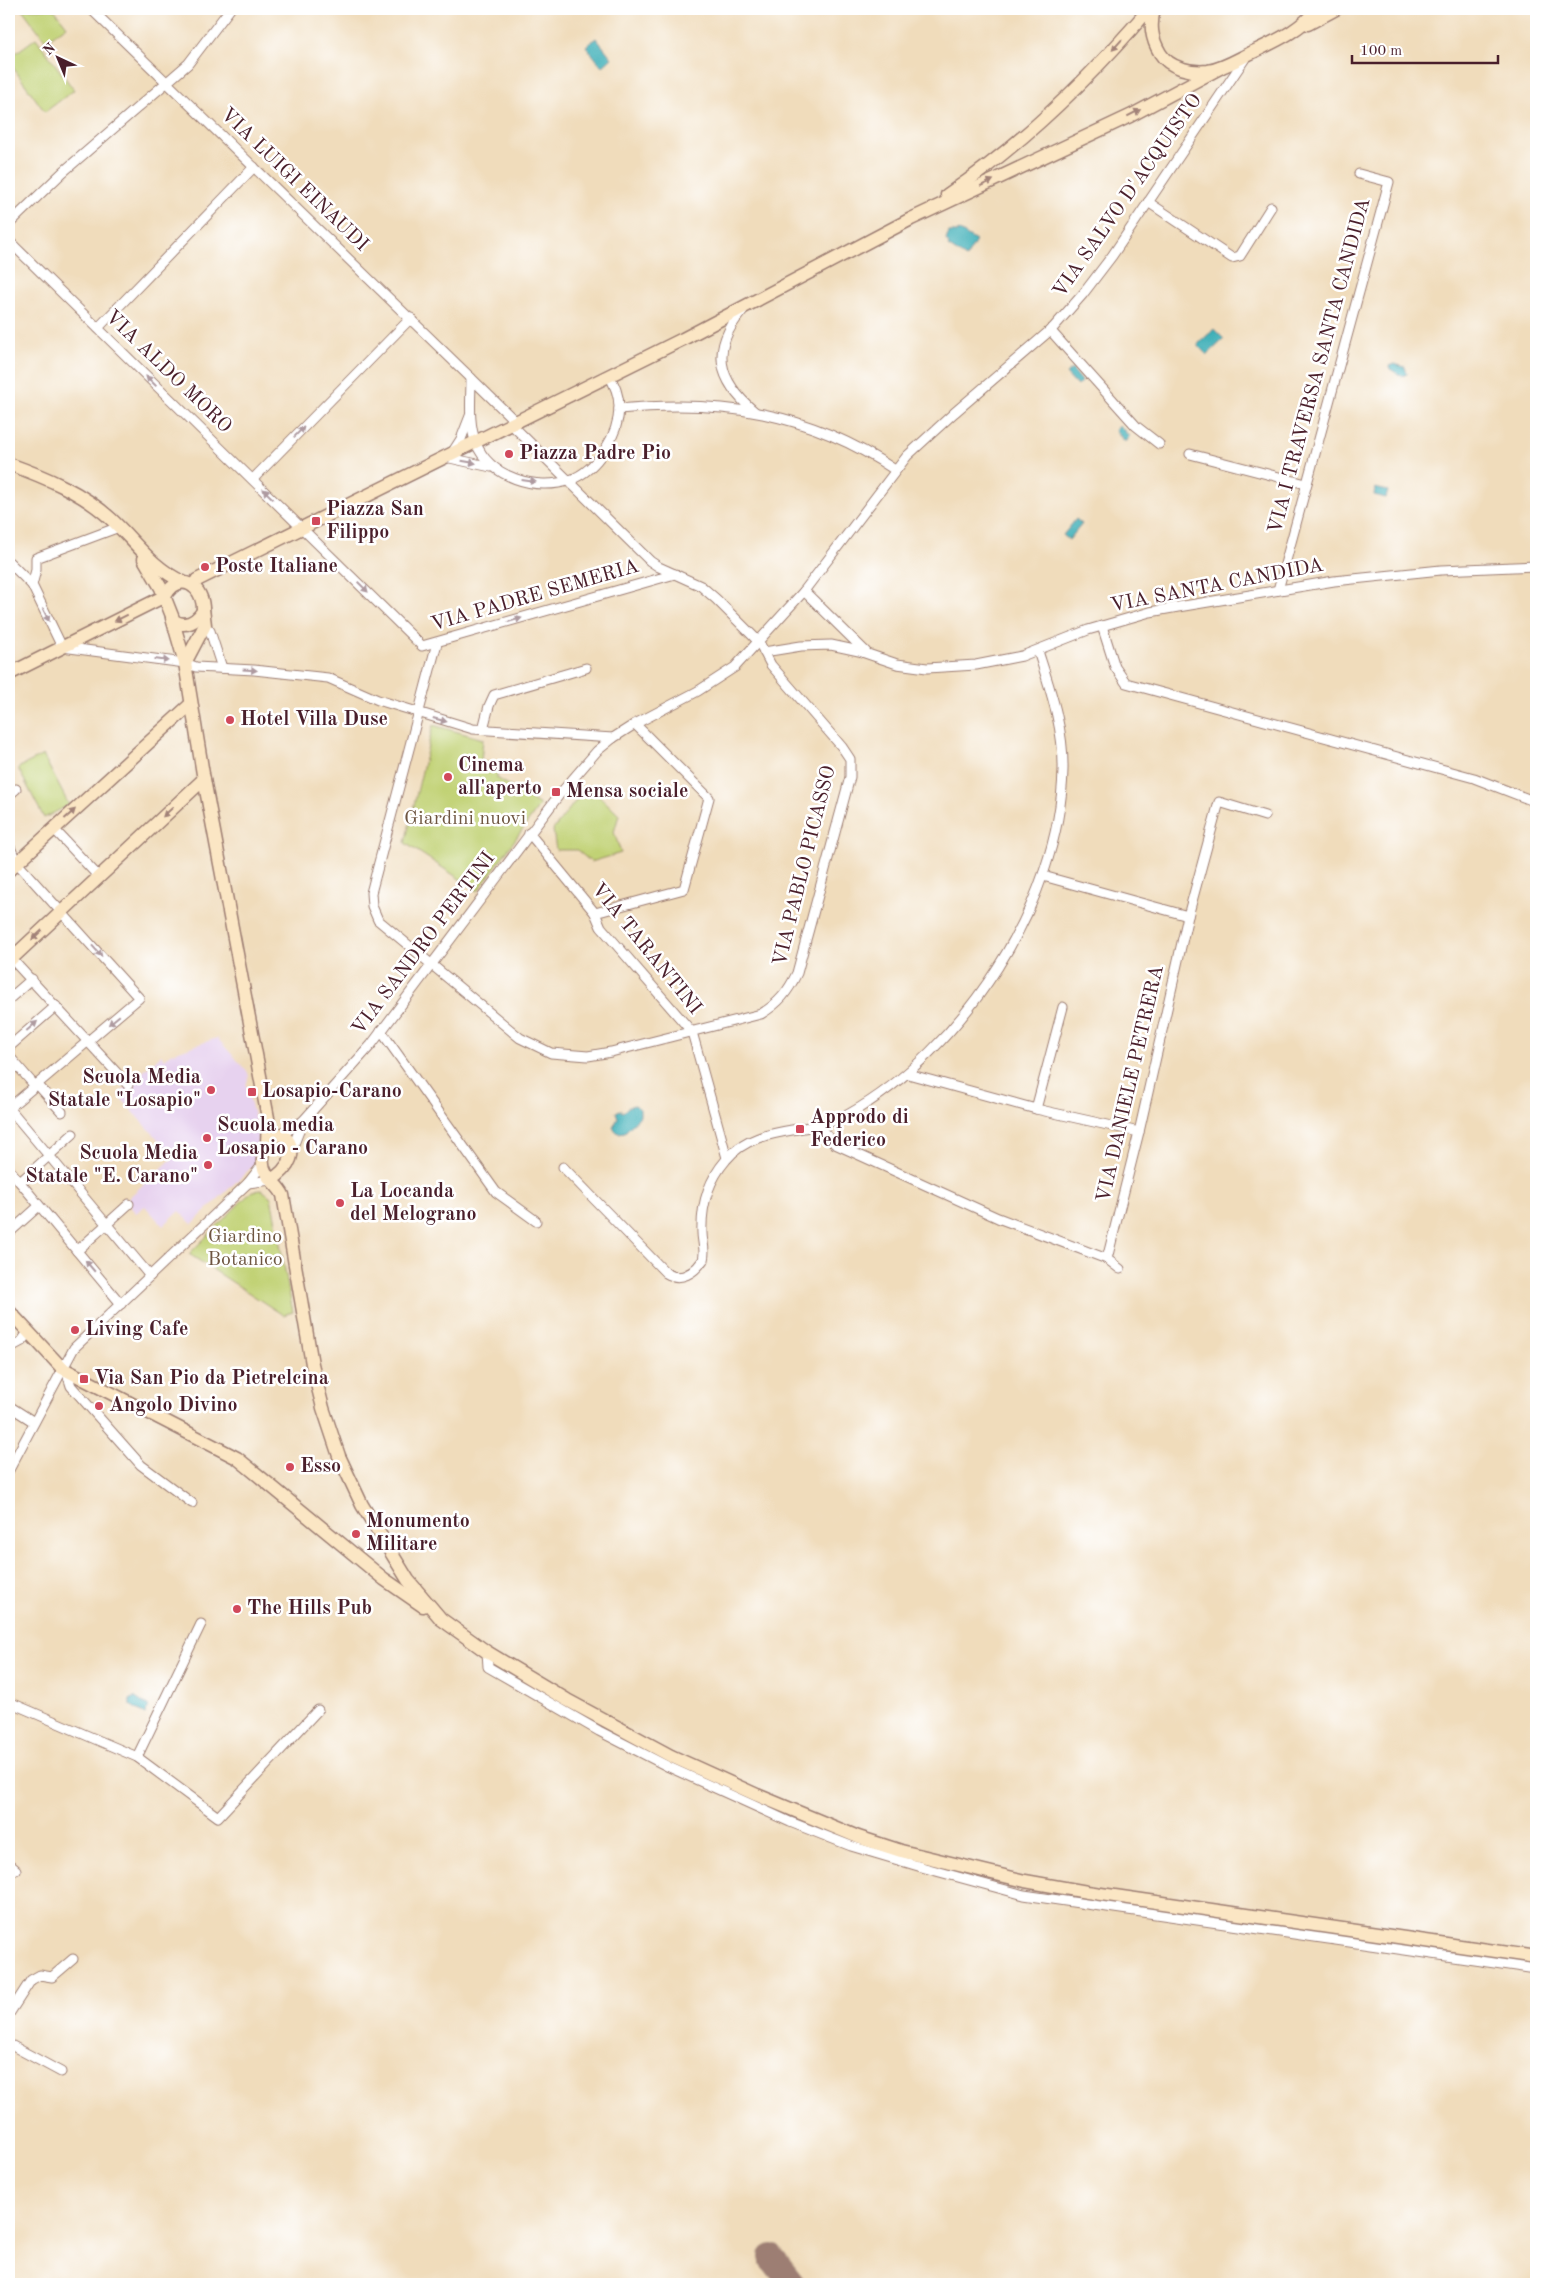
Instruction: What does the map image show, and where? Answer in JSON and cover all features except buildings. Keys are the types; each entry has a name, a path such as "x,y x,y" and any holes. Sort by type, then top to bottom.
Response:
{"main road":[{"path":"911,218 959,186 1057,106 1093,72 1142,14 1150,9"},
{"path":"1154,9 1152,40 1162,56 1184,70 1197,72 1220,68"},
{"path":"1284,37 1301,25 1317,9"},
{"path":"9,674 165,596 170,588 197,580 303,528 746,306 911,218 1130,116 1336,9"},
{"path":"9,464 50,480 92,504 120,527 137,547 162,570 197,590 203,609 205,625 185,663"},
{"path":"137,547 165,596 185,663 204,779 268,1118 267,1144 262,1164 270,1180 281,1190"},
{"path":"172,618 180,624 187,624 198,618 203,609"},
{"path":"13,867 191,704"},
{"path":"10,958 204,779"},
{"path":"268,1118 281,1134 289,1140 292,1149 281,1190 312,1364 323,1408 339,1456 362,1505 402,1572 441,1619"},
{"path":"267,1144 281,1134"},
{"path":"270,1180 288,1166"},
{"path":"9,1310 25,1337 64,1369 236,1458 384,1579 487,1652 574,1705 671,1756 822,1823 901,1851 1026,1881 1088,1892 1536,1957"}],"street":[{"name":"VIA LUIGI EINAUDI","path":"91,9 411,318 471,378 568,481 650,561 675,574"},
{"path":"9,224 63,172 194,57 230,9"},
{"name":"VIA SALVO D'ACQUISTO","path":"759,642 804,591 895,470 954,414 1050,330 1089,287 1248,55"},
{"path":"98,328 254,167"},
{"name":"VIA I TRAVERSA SANTA CANDIDA","path":"1278,590 1389,182 1359,174"},
{"path":"1148,202 1232,258 1240,256 1271,207"},
{"name":"VIA ALDO MORO","path":"9,241 303,528"},
{"path":"746,306 732,323 725,336 721,363 733,390 756,413"},
{"path":"253,479 411,318"},
{"path":"1050,330 1136,426 1159,444"},
{"path":"471,414 461,439 448,455 493,468 521,480 553,483 568,481 590,467 608,446 619,409 618,394 609,375"},
{"path":"471,378 471,414 475,442 493,468"},
{"path":"619,409 695,406 722,407 756,413 805,425 820,431 868,453 895,470"},
{"path":"1190,454 1306,484"},
{"path":"32,585 36,570 36,558 120,527"},
{"name":"VIA PADRE SEMERIA","path":"303,528 422,646 675,574"},
{"path":"9,562 32,585 62,647 185,663 196,667 328,678 378,700 473,729 613,738"},
{"name":"VIA SANTA CANDIDA","path":"764,652 801,646 831,645 845,647 897,664 949,668 1004,660 1038,651 1102,626 1159,610 1334,581 1432,570 1536,566"},
{"name":"VIA PABLO PICASSO","path":"437,643 420,714 371,893 372,906 378,920 520,1038 551,1053 588,1056 636,1047 760,1014 778,1004 789,990 797,974 851,772 847,754 771,665 759,642 701,586 675,574"},
{"path":"804,591 869,655"},
{"path":"205,625 210,631 222,668"},
{"path":"1102,626 1115,667 1126,683 1474,778 1536,802"},
{"name":"VIA SANDRO PERTINI","path":"303,1121 381,1031 529,834 571,780 597,751 635,724 722,677 759,642"},
{"path":"563,1167 666,1272 680,1277 694,1270 703,1260 702,1221 705,1197 719,1167 737,1148 762,1136 818,1126 846,1115 908,1074 960,1020 996,970 1020,927 1043,876 1062,794 1063,761 1057,714 1038,651"},
{"path":"483,729 494,695 586,668"},
{"path":"594,913 684,890 709,798 635,724"},
{"name":"VIA DANIELE PETRERA","path":"1107,1259 1139,1132 1188,916 1219,802 1265,816"},
{"path":"54,829 99,877"},
{"name":"VIA TARANTINI","path":"529,834 594,913 601,927 692,1032 727,1158"},
{"path":"9,845 13,867 62,912 139,998 9,1108 150,1276"},
{"path":"1043,876 1188,916"},
{"path":"10,958 32,979 128,1085"},
{"path":"9,999 32,979"},
{"path":"9,1047 56,1006"},
{"path":"1036,1109 1063,1008"},
{"path":"381,1031 496,1192 536,1221"},
{"path":"9,1056 62,1112"},
{"path":"908,1074 1036,1109 1139,1132"},
{"path":"281,1134 303,1121"},
{"path":"292,1149 303,1121"},
{"path":"818,1126 835,1144 998,1218 1107,1259 1120,1269"},
{"path":"20,1182 73,1134"},
{"path":"9,1470 79,1342 248,1183 262,1164"},
{"path":"9,1169 121,1304"},
{"path":"248,1183 270,1180"},
{"path":"77,1251 130,1204"},
{"path":"9,1234 39,1206"},
{"path":"9,1339 25,1337"},
{"path":"9,1348 25,1337"},
{"path":"64,1369 71,1386 141,1465 192,1503"},
{"path":"9,1406 34,1422"},
{"path":"137,1757 201,1624"},
{"path":"487,1652 488,1667 600,1732 721,1791 851,1846 1024,1895 1536,1969"},
{"path":"9,1702 137,1757 218,1817 318,1710"},
{"path":"9,2014 31,1980 40,1975 52,1977 73,1958"},
{"path":"9,2044 61,2072"}],"shaded area":[{"name":"Scuola media Losapio - Carano","path":"217,1038 247,1071 249,1076 246,1085 258,1131 257,1162 192,1224 179,1211 163,1226 145,1206 136,1213 125,1201 174,1157 118,1095 161,1055 165,1059 170,1054"}],"green space":[{"path":"22,9 54,9 67,26 46,41"},
{"path":"36,38 74,90 45,112 9,62 9,58"},
{"name":"Giardini nuovi","path":"433,725 483,739 481,762 497,763 497,778 540,805 478,891 405,843"},
{"path":"43,755 69,805 44,818 18,768"},
{"path":"588,785 619,815 614,832 621,853 591,862 577,850 556,850 553,830"},
{"name":"Giardino Botanico","path":"262,1190 271,1197 293,1312 283,1315 189,1254 252,1191"}],"water":[{"path":"596,38 612,58 602,67 586,46"},
{"path":"958,230 976,241 966,258 948,246 949,244 946,240 949,232 957,232"},
{"path":"1214,329 1224,339 1207,355 1197,345"},
{"path":"1394,364 1405,367 1407,374 1402,376 1390,369 1389,366"},
{"path":"1072,369 1082,381 1077,386 1066,374"},
{"path":"1120,426 1129,436 1127,441 1124,441 1115,430"},
{"path":"1375,488 1388,491 1386,498 1374,495"},
{"path":"1076,519 1082,524 1069,540 1063,535"},
{"path":"634,1105 640,1109 640,1116 625,1132 618,1133 613,1128 618,1118 616,1112 620,1110 623,1112 628,1107"},
{"path":"134,1697 149,1707 145,1714 130,1705 130,1700"}],"taxiway":[{"path":"771,2257 792,2284"}],"place":[{"name":"Piazza Padre Pio","path":"509,454"},
{"name":"Piazza San Filippo","path":"316,521"},
{"name":"Poste Italiane","path":"205,567"},
{"name":"Hotel Villa Duse","path":"230,720"},
{"name":"Cinema all'aperto","path":"448,777"},
{"name":"Mensa sociale","path":"556,792"},
{"name":"Scuola Media Statale \"Losapio\"","path":"211,1090"},
{"name":"Losapio-Carano","path":"252,1092"},
{"name":"Approdo di Federico","path":"800,1129"},
{"name":"Scuola media Losapio - Carano","path":"207,1138"},
{"name":"Scuola Media Statale \"E. Carano\"","path":"208,1165"},
{"name":"La Locanda del Melograno","path":"340,1203"},
{"name":"Living Cafe","path":"75,1330"},
{"name":"Via San Pio da Pietrelcina","path":"84,1379"},
{"name":"Angolo Divino","path":"99,1406"},
{"name":"Esso","path":"290,1467"},
{"name":"Monumento Militare","path":"356,1534"},
{"name":"The Hills Pub","path":"237,1609"}]}
